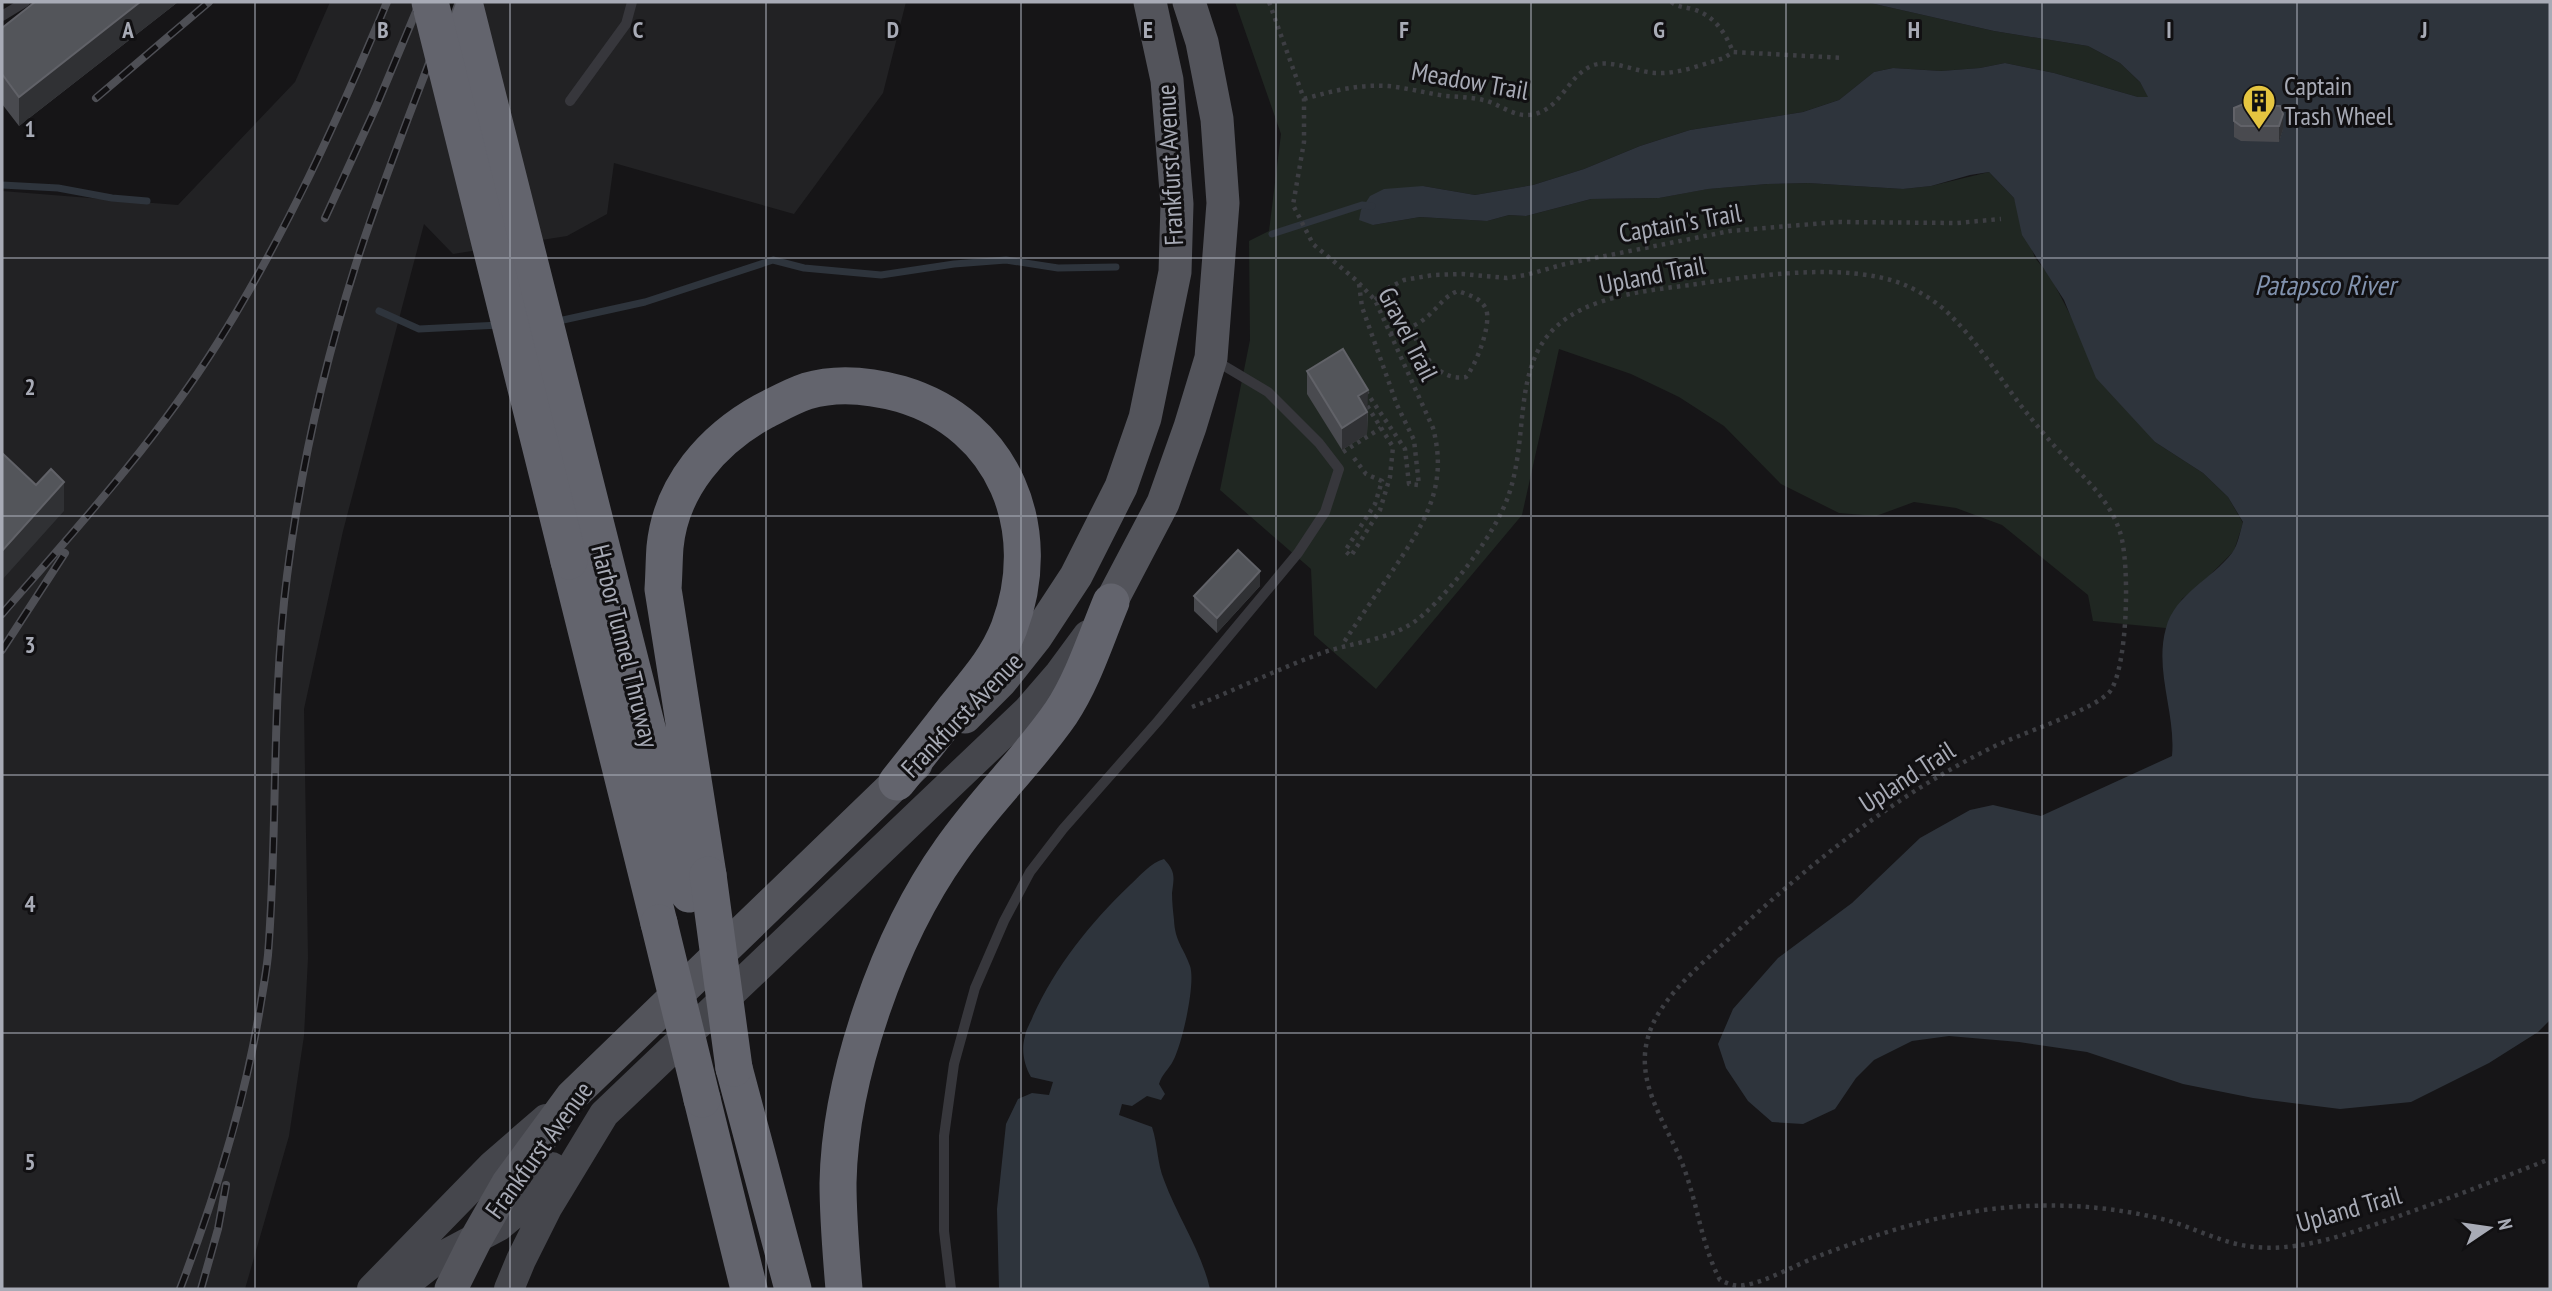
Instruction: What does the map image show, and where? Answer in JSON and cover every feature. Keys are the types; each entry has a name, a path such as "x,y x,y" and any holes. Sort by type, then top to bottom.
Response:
{"highway":[{"name":"Harbor Tunnel Thruway","path":"430,2 585,557 698,885"},
{"name":"Harbor Tunnel Thruway","path":"464,2 585,557 659,923 749,1289"},
{"path":"793,1289 734,1068 698,885 663,589 665,544 676,505 692,472 711,449 746,421 809,390 841,386 881,388 917,399 948,415 987,448 1002,474 1017,510 1022,548 1018,597 997,656 897,782"},
{"path":"844,1289 838,1182 841,1140 852,1076 897,946 930,881 952,848 1062,711 1077,683 1111,602"}],"main road":[{"name":"Frankfurst Avenue","path":"451,1289 508,1183 572,1096 1002,681 1036,637 1076,576 1121,487 1145,418 1175,272 1177,204 1167,80 1150,2"},
{"name":"Frankfurst Avenue","path":"509,1289 520,1260 547,1208 604,1114 1028,710 1060,673 1111,602 1163,503 1211,358 1223,203 1217,119 1202,42 1189,2"},
{"path":"1167,80 1183,113 1196,179 1198,231 1191,314 1192,338 1197,348 1211,358"},
{"path":"1145,418 1157,393 1170,375 1185,366 1211,358"},
{"path":"372,1289 493,1165 572,1096"},
{"path":"399,1289 437,1259 499,1226 523,1206 564,1151 604,1114"}],"lane":[{"path":"2,16 25,2"},
{"path":"569,101 626,24 632,2"},
{"path":"951,1289 944,1231 944,1136 954,1064 975,988 1004,921 1030,872 1063,828 1298,553 1325,512 1339,469 1319,443 1268,393 1211,358"}],"path":[{"name":"Gravel Trail","path":"1269,2 1304,99 1304,142 1293,205 1313,244 1375,300 1433,428 1439,450 1438,480 1427,517 1341,646"},
{"path":"1671,2 1706,15 1717,23 1733,52"},
{"name":"Meadow Trail","path":"1304,99 1338,89 1388,86 1486,100 1507,111 1526,116 1541,112 1554,104 1583,72 1595,65 1605,64 1642,73 1661,74 1724,58 1733,52 1844,58"},
{"name":"Captain's Trail","path":"1375,300 1390,287 1413,278 1463,274 1516,277 1565,264 1730,231 1836,222 1930,224 2001,219"},
{"name":"Upland Trail","path":"1341,646 1390,635 1410,626 1429,610 1482,545 1501,517 1512,487 1526,384 1537,351 1554,328 1574,314 1600,302 1641,292 1719,281 1814,273 1855,273 1881,277 1908,286 1949,313 2055,448 2090,482 2110,510 2120,533 2125,558 2123,648 2118,673 2110,692 2085,709 1985,750 1919,788 1854,834 1752,917 1703,962 1661,1010 1650,1031 1645,1055 1647,1081 1682,1162 1704,1239 1720,1280 1734,1286 1747,1285 1819,1256 1939,1218 1989,1208 2051,1204 2108,1209 2165,1220 2246,1246 2278,1247 2310,1243 2442,1201 2550,1159"},
{"path":"1359,284 1362,307 1397,405 1414,440 1419,485 1409,484 1405,449 1357,384 1393,447 1390,477 1380,510 1351,555 1345,551 1375,504 1382,481 1366,474 1349,449 1381,428"},
{"path":"1390,334 1410,328 1430,316 1447,295 1458,291 1480,300 1486,310 1487,319 1480,352 1466,377 1458,378 1446,374 1430,363 1410,328"},
{"path":"1158,720 1341,646"}],"shaded area":[{"path":"330,2 906,2 883,93 794,214 614,163 607,214 567,236 453,254 424,224 343,531 304,709 308,958 304,1036 289,1136 245,1289 2,1289 2,191 178,205 295,82"},
{"path":"1235,2 1866,2 1994,31 2088,46 2120,63 2140,82 2149,97 2138,97 2054,73 2005,63 1941,71 1893,68 1874,72 1839,100 1803,112 1690,130 1533,185 1475,195 1423,186 1373,225 1420,217 1487,221 1509,215 1526,216 1591,199 1659,198 1707,189 1767,184 1808,183 1903,189 1931,186 1989,172 2014,198 2035,258 2050,276 2075,324 2155,442 2203,473 2228,497 2243,523 2234,551 2182,599 2166,628 2093,621 2088,595 2002,525 1956,508 1914,502 1876,516 1839,513 1781,484 1724,426 1679,397 1631,374 1559,349 1522,515 1376,689 1314,635 1311,569 1220,490 1250,340 1249,241 1269,231 1281,134"}],"water":[{"name":"Patapsco River","path":"1866,2 2550,2 2550,1020 2538,1032 2489,1063 2411,1102 2340,1109 2253,1098 2183,1084 2087,1052 2019,1042 1949,1036 1912,1041 1874,1060 1856,1078 1835,1109 1803,1124 1772,1122 1748,1101 1726,1068 1718,1044 1733,1009 1778,958 1852,903 1920,838 1970,810 1993,805 2041,816 2172,756 2171,724 2162,660 2166,628 2177,606 2232,553 2243,522 2228,497 2203,473 2155,442 2096,378 2064,300 2022,235 2014,198 1989,172 1931,186 1903,189 1808,183 1767,184 1708,189 1659,198 1591,199 1526,216 1509,215 1487,221 1420,217 1373,225 1359,220 1361,210 1370,196 1384,189 1423,186 1475,195 1533,185 1690,130 1803,112 1839,100 1874,72 1893,68 1941,71 2005,63 2054,73 2138,97 2148,97 2140,82 2120,63 2088,46 1994,31"},
{"path":"1164,859 1173,875 1172,900 1176,934 1190,966 1191,986 1187,1014 1177,1053 1159,1084 1165,1094 1161,1100 1147,1096 1132,1106 1122,1104 1119,1115 1152,1127 1164,1180 1201,1261 1210,1289 999,1289 997,1209 1006,1124 1018,1099 1032,1093 1049,1095 1053,1082 1031,1077 1023,1052 1026,1031 1052,980 1088,930 1141,874 1154,863"}],"building":[{"path":"35,2 140,2 19,97 2,74 2,28"},
{"path":"2251,101 2266,101 2266,106 2280,106 2283,114 2279,126 2241,126 2234,121 2234,108"},
{"path":"1343,349 1368,390 1358,396 1367,412 1342,428 1307,371"},
{"path":"2,453 36,485 51,469 64,482 2,551"},
{"path":"1238,550 1260,571 1217,618 1194,596"}],"waterway":[{"path":"2,185 58,188 147,201"},
{"path":"1272,234 1362,205 1372,206"},
{"path":"554,322 645,302 773,260 804,268 881,275 954,264 1006,260 1058,268 1116,267"},
{"path":"379,311 419,329 500,325"}],"railway":[{"path":"96,98 209,2"},
{"path":"2,614 142,449 217,344 288,219 387,2"},
{"path":"325,218 420,2"},
{"path":"180,1289 216,1188 236,1119 265,977 271,908 282,623 292,537 314,419 344,302 367,231 452,2"},
{"path":"2,650 65,553"},
{"path":"201,1289 218,1229 226,1185"}],"place":[{"name":"Captain Trash Wheel","path":"2259,131"}]}
